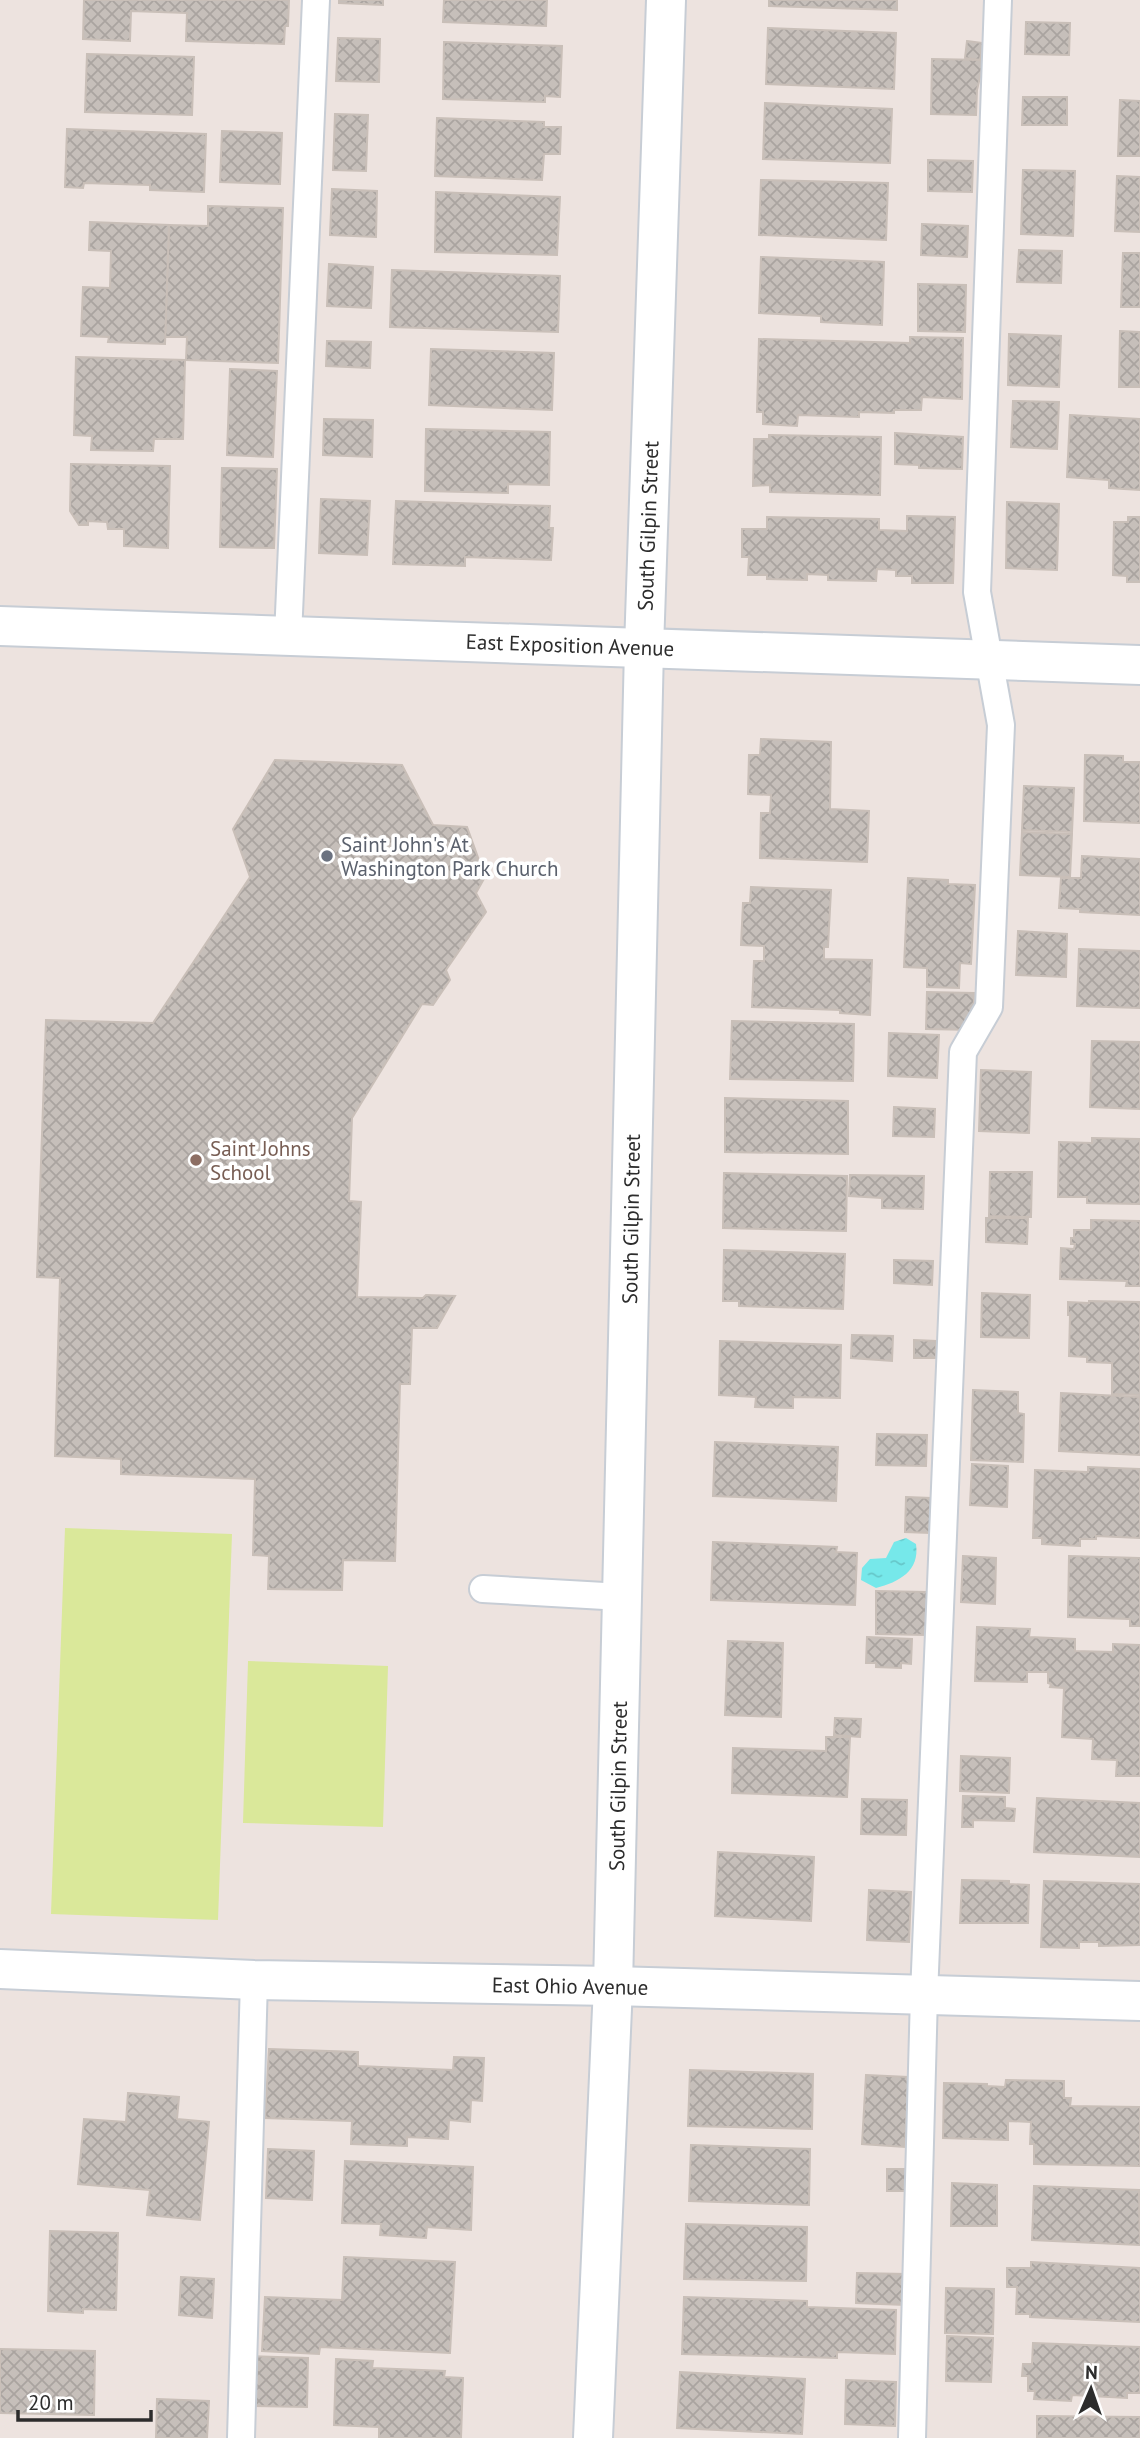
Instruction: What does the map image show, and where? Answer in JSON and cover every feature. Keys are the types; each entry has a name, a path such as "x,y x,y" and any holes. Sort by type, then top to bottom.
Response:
{"street":[{"name":"South Gilpin Street","path":"593,2438 613,1986 644,648 666,0"},
{"name":"East Exposition Avenue","path":"0,626 1140,665"},
{"name":"East Ohio Avenue","path":"0,1969 254,1980 613,1986 1140,2001"}],"lane":[{"path":"288,636 316,0"},
{"path":"912,2438 924,1995 963,1052 989,1007 1001,725 977,592 998,0"},
{"path":"483,1589 622,1597"},
{"path":"241,2438 254,1980"}],"green space":[{"path":"65,1528 232,1534 218,1920 51,1914"},
{"path":"248,1661 388,1666 383,1827 243,1823"}],"water":[{"path":"906,1538 916,1544 916,1553 915,1561 906,1574 876,1588 861,1580 862,1568 870,1559 886,1558 894,1542"}],"building":[{"path":"84,0 289,0 288,26 285,26 284,44 186,41 187,13 131,11 130,41 83,39"},
{"path":"339,0 383,0 383,5 339,3"},
{"path":"444,0 547,0 546,26 443,22"},
{"path":"769,0 897,0 897,10 769,6"},
{"path":"1026,22 1070,23 1069,55 1025,54"},
{"path":"768,28 896,33 894,89 766,84"},
{"path":"338,38 380,39 379,82 336,81"},
{"path":"967,41 983,43 980,60 965,58"},
{"path":"444,42 562,46 560,97 545,96 545,102 443,99"},
{"path":"87,54 194,57 192,115 85,112"},
{"path":"932,59 984,60 977,90 976,115 931,114"},
{"path":"1023,97 1067,97 1067,125 1022,125"},
{"path":"1120,100 1140,101 1140,156 1118,156"},
{"path":"765,103 892,109 890,163 763,159"},
{"path":"335,114 368,115 366,171 333,170"},
{"path":"437,118 544,122 544,127 561,127 560,154 544,154 542,180 435,176"},
{"path":"67,129 206,134 204,192 150,190 150,185 84,183 83,188 65,187"},
{"path":"222,131 282,133 280,184 220,182"},
{"path":"928,160 973,161 972,192 928,191"},
{"path":"1023,170 1075,171 1073,236 1021,234"},
{"path":"1117,176 1140,177 1140,232 1115,231"},
{"path":"761,180 888,183 886,240 759,235"},
{"path":"332,189 377,191 376,237 330,235"},
{"path":"436,192 560,197 557,255 435,252"},
{"path":"208,206 283,208 278,363 186,360 187,337 165,337 169,225 208,226"},
{"path":"90,222 169,225 165,344 108,342 109,337 81,336 83,287 110,288 111,251 89,250"},
{"path":"922,224 968,226 967,257 921,255"},
{"path":"1019,250 1062,251 1061,283 1017,282"},
{"path":"1123,253 1140,253 1140,307 1121,307"},
{"path":"761,257 884,262 882,325 821,322 821,316 759,313"},
{"path":"329,264 373,267 371,308 327,306"},
{"path":"392,270 560,276 558,332 390,327"},
{"path":"918,284 966,285 965,332 918,331"},
{"path":"1120,331 1140,332 1140,387 1119,387"},
{"path":"1009,334 1061,336 1059,387 1008,385"},
{"path":"910,337 963,338 962,399 922,397 921,410 894,410 894,413 859,412 859,417 798,415 797,426 763,424 763,412 757,412 759,339 910,343"},
{"path":"327,341 371,342 370,368 326,366"},
{"path":"431,349 554,353 552,410 429,405"},
{"path":"76,357 185,360 183,439 154,439 153,451 91,450 92,436 74,435"},
{"path":"230,369 277,371 273,457 227,455"},
{"path":"1013,401 1059,402 1057,449 1011,447"},
{"path":"1070,415 1140,419 1140,490 1109,488 1109,480 1067,477"},
{"path":"324,419 373,420 372,457 323,455"},
{"path":"426,429 550,432 549,485 508,484 508,493 425,491"},
{"path":"895,433 963,437 962,469 919,468 919,465 895,464"},
{"path":"769,435 881,437 880,495 770,492 770,485 753,486 754,439 769,439"},
{"path":"71,464 170,466 168,548 124,546 124,529 108,529 107,522 88,521 88,525 79,525 70,511"},
{"path":"222,468 277,469 274,548 220,547"},
{"path":"321,499 370,501 367,555 319,553"},
{"path":"396,501 550,506 549,528 553,528 551,560 465,557 465,566 393,564"},
{"path":"1007,502 1059,504 1057,570 1006,568"},
{"path":"907,516 955,517 953,583 912,583 912,576 896,576 896,570 877,569 876,581 828,580 828,575 807,574 807,580 767,579 767,575 748,575 749,557 742,557 742,529 767,529 767,517 879,519 879,530 907,531"},
{"path":"1128,517 1140,517 1140,582 1127,582 1127,576 1113,575 1114,522 1128,522"},
{"path":"761,739 831,742 830,809 869,811 867,862 760,858 761,813 770,813 771,795 748,794 749,755 760,755"},
{"path":"1085,755 1123,756 1123,762 1140,762 1140,823 1084,821"},
{"name":"Saint Johns School","path":"275,760 402,765 433,825 467,827 485,877 476,893 486,912 446,970 450,980 433,1005 422,1004 352,1118 349,1201 361,1202 357,1297 455,1296 437,1328 412,1328 410,1384 400,1384 395,1561 343,1560 342,1590 268,1589 269,1556 253,1555 255,1479 121,1474 121,1459 55,1456 60,1278 37,1277 46,1020 153,1023 250,877 233,829"},
{"path":"1024,786 1074,788 1072,832 1022,830"},
{"path":"1022,832 1072,834 1070,877 1020,875"},
{"path":"1082,856 1140,859 1140,915 1080,912 1080,909 1059,908 1061,878 1081,878"},
{"path":"908,878 948,880 948,884 975,885 971,964 960,963 959,988 927,987 927,968 904,967"},
{"path":"751,887 831,890 828,947 824,947 824,959 872,960 870,1015 840,1013 840,1010 752,1007 754,961 764,961 764,946 741,945 743,903 750,903"},
{"path":"1018,931 1067,934 1066,977 1016,975"},
{"path":"1079,949 1140,951 1140,1008 1077,1006"},
{"path":"927,992 974,993 974,1030 926,1029"},
{"path":"732,1021 854,1024 853,1081 730,1079"},
{"path":"889,1033 939,1035 937,1078 888,1076"},
{"path":"1092,1041 1140,1042 1140,1109 1090,1107"},
{"path":"981,1070 1031,1072 1029,1133 979,1131"},
{"path":"725,1098 848,1101 848,1154 725,1152"},
{"path":"894,1107 935,1109 934,1137 893,1136"},
{"path":"1092,1138 1140,1139 1140,1204 1087,1203 1087,1197 1058,1197 1059,1142 1092,1143"},
{"path":"990,1172 1032,1172 1031,1217 989,1216"},
{"path":"724,1173 847,1176 846,1231 723,1228"},
{"path":"850,1175 924,1176 923,1209 882,1208 882,1198 849,1196"},
{"path":"986,1218 1028,1218 1027,1244 986,1242"},
{"path":"1091,1220 1140,1221 1140,1286 1126,1286 1127,1281 1060,1279 1061,1248 1074,1249 1075,1244 1071,1244 1071,1238 1074,1238 1074,1230 1091,1230"},
{"path":"724,1250 845,1254 843,1309 739,1306 739,1301 723,1301"},
{"path":"894,1260 933,1261 932,1285 894,1283"},
{"path":"982,1293 1030,1295 1029,1338 981,1337"},
{"path":"1068,1302 1140,1302 1140,1395 1112,1394 1112,1363 1087,1362 1087,1357 1069,1356"},
{"path":"852,1335 893,1336 892,1361 851,1358"},
{"path":"914,1340 936,1341 936,1358 914,1358"},
{"path":"720,1341 841,1345 840,1398 793,1397 793,1408 755,1407 756,1397 719,1395"},
{"path":"973,1390 1018,1392 1018,1413 1024,1414 1023,1462 971,1460"},
{"path":"1061,1393 1140,1397 1140,1455 1059,1451"},
{"path":"877,1434 927,1435 926,1466 876,1465"},
{"path":"715,1442 838,1447 836,1501 713,1496"},
{"path":"972,1464 1008,1466 1007,1507 970,1505"},
{"path":"1088,1467 1140,1469 1140,1538 1096,1536 1096,1539 1080,1539 1080,1546 1042,1544 1042,1538 1033,1538 1035,1470 1088,1472"},
{"path":"906,1497 931,1498 930,1533 905,1532"},
{"path":"713,1542 837,1547 836,1552 857,1553 855,1605 711,1600"},
{"path":"963,1556 996,1558 995,1604 961,1602"},
{"path":"1069,1556 1140,1558 1140,1626 1130,1626 1130,1619 1068,1617"},
{"path":"876,1591 927,1592 926,1635 876,1634"},
{"path":"977,1627 1030,1629 1029,1637 1075,1639 1075,1651 1113,1652 1113,1644 1140,1645 1140,1776 1116,1776 1117,1760 1092,1759 1093,1739 1062,1737 1064,1688 1050,1687 1048,1672 1027,1672 1027,1682 975,1681"},
{"path":"867,1637 912,1639 911,1664 901,1663 901,1668 876,1667 876,1663 866,1663"},
{"path":"728,1641 783,1643 781,1717 725,1715"},
{"path":"835,1718 861,1719 860,1737 834,1735"},
{"path":"826,1737 850,1737 847,1797 732,1793 733,1748 826,1751"},
{"path":"961,1756 1010,1758 1009,1793 960,1791"},
{"path":"963,1796 1005,1797 1005,1808 1015,1809 1014,1821 973,1820 973,1827 962,1827"},
{"path":"1037,1798 1140,1803 1140,1857 1034,1852"},
{"path":"862,1799 907,1800 906,1835 861,1834"},
{"path":"718,1852 814,1857 811,1921 715,1916"},
{"path":"962,1880 1009,1881 1009,1884 1029,1885 1028,1923 960,1923"},
{"path":"1044,1881 1140,1884 1140,1945 1099,1946 1099,1942 1079,1942 1079,1948 1041,1947"},
{"path":"869,1890 911,1892 909,1942 867,1940"},
{"path":"269,2049 358,2052 358,2066 453,2070 454,2057 484,2058 482,2101 471,2100 470,2122 449,2120 448,2139 407,2137 407,2146 351,2144 352,2121 265,2118"},
{"path":"690,2070 813,2074 812,2129 688,2126"},
{"path":"866,2075 908,2077 905,2147 862,2144"},
{"path":"1006,2080 1064,2081 1064,2098 1071,2098 1070,2106 1140,2107 1140,2166 1034,2164 1034,2144 1030,2144 1031,2122 1008,2121 1008,2140 943,2138 944,2083 1005,2087"},
{"path":"128,2093 179,2097 177,2119 209,2122 200,2220 147,2215 150,2190 78,2184 84,2119 126,2122"},
{"path":"691,2145 810,2149 809,2205 689,2201"},
{"path":"268,2149 314,2151 312,2200 266,2198"},
{"path":"345,2161 473,2167 471,2230 427,2227 426,2238 380,2235 381,2224 342,2223"},
{"path":"887,2169 907,2169 907,2191 887,2191"},
{"path":"952,2183 997,2185 997,2226 951,2226"},
{"path":"1034,2186 1139,2190 1140,2245 1032,2240"},
{"path":"686,2224 807,2227 806,2281 684,2279"},
{"path":"50,2231 118,2233 116,2310 83,2309 83,2313 48,2311"},
{"path":"344,2257 455,2262 450,2353 320,2347 319,2354 262,2351 265,2297 342,2300"},
{"path":"1031,2262 1140,2268 1140,2322 1016,2314 1017,2287 1007,2287 1007,2268 1031,2268"},
{"path":"857,2273 906,2274 905,2305 856,2303"},
{"path":"181,2277 214,2279 212,2318 179,2315"},
{"path":"946,2288 994,2289 993,2334 945,2333"},
{"path":"684,2297 807,2301 807,2307 896,2310 895,2354 837,2352 837,2358 682,2354"},
{"path":"947,2336 993,2338 991,2382 946,2381"},
{"path":"1033,2343 1140,2347 1140,2393 1127,2393 1127,2398 1072,2395 1071,2401 1034,2399 1035,2391 1028,2391 1028,2376 1022,2376 1023,2364 1032,2364"},
{"path":"0,2349 95,2351 94,2415 0,2413"},
{"path":"249,2356 308,2358 307,2407 247,2406"},
{"path":"336,2359 373,2361 372,2368 445,2371 444,2377 463,2378 461,2438 379,2438 379,2427 334,2425"},
{"path":"680,2372 805,2379 802,2434 677,2428"},
{"path":"846,2380 896,2382 895,2426 845,2424"},
{"path":"157,2399 209,2401 207,2438 156,2438"},
{"path":"1037,2416 1140,2417 1140,2438 1037,2438"}],"place":[{"name":"Saint John's At Washington Park Church","path":"327,856"},
{"name":"Saint Johns School","path":"196,1160"}]}
